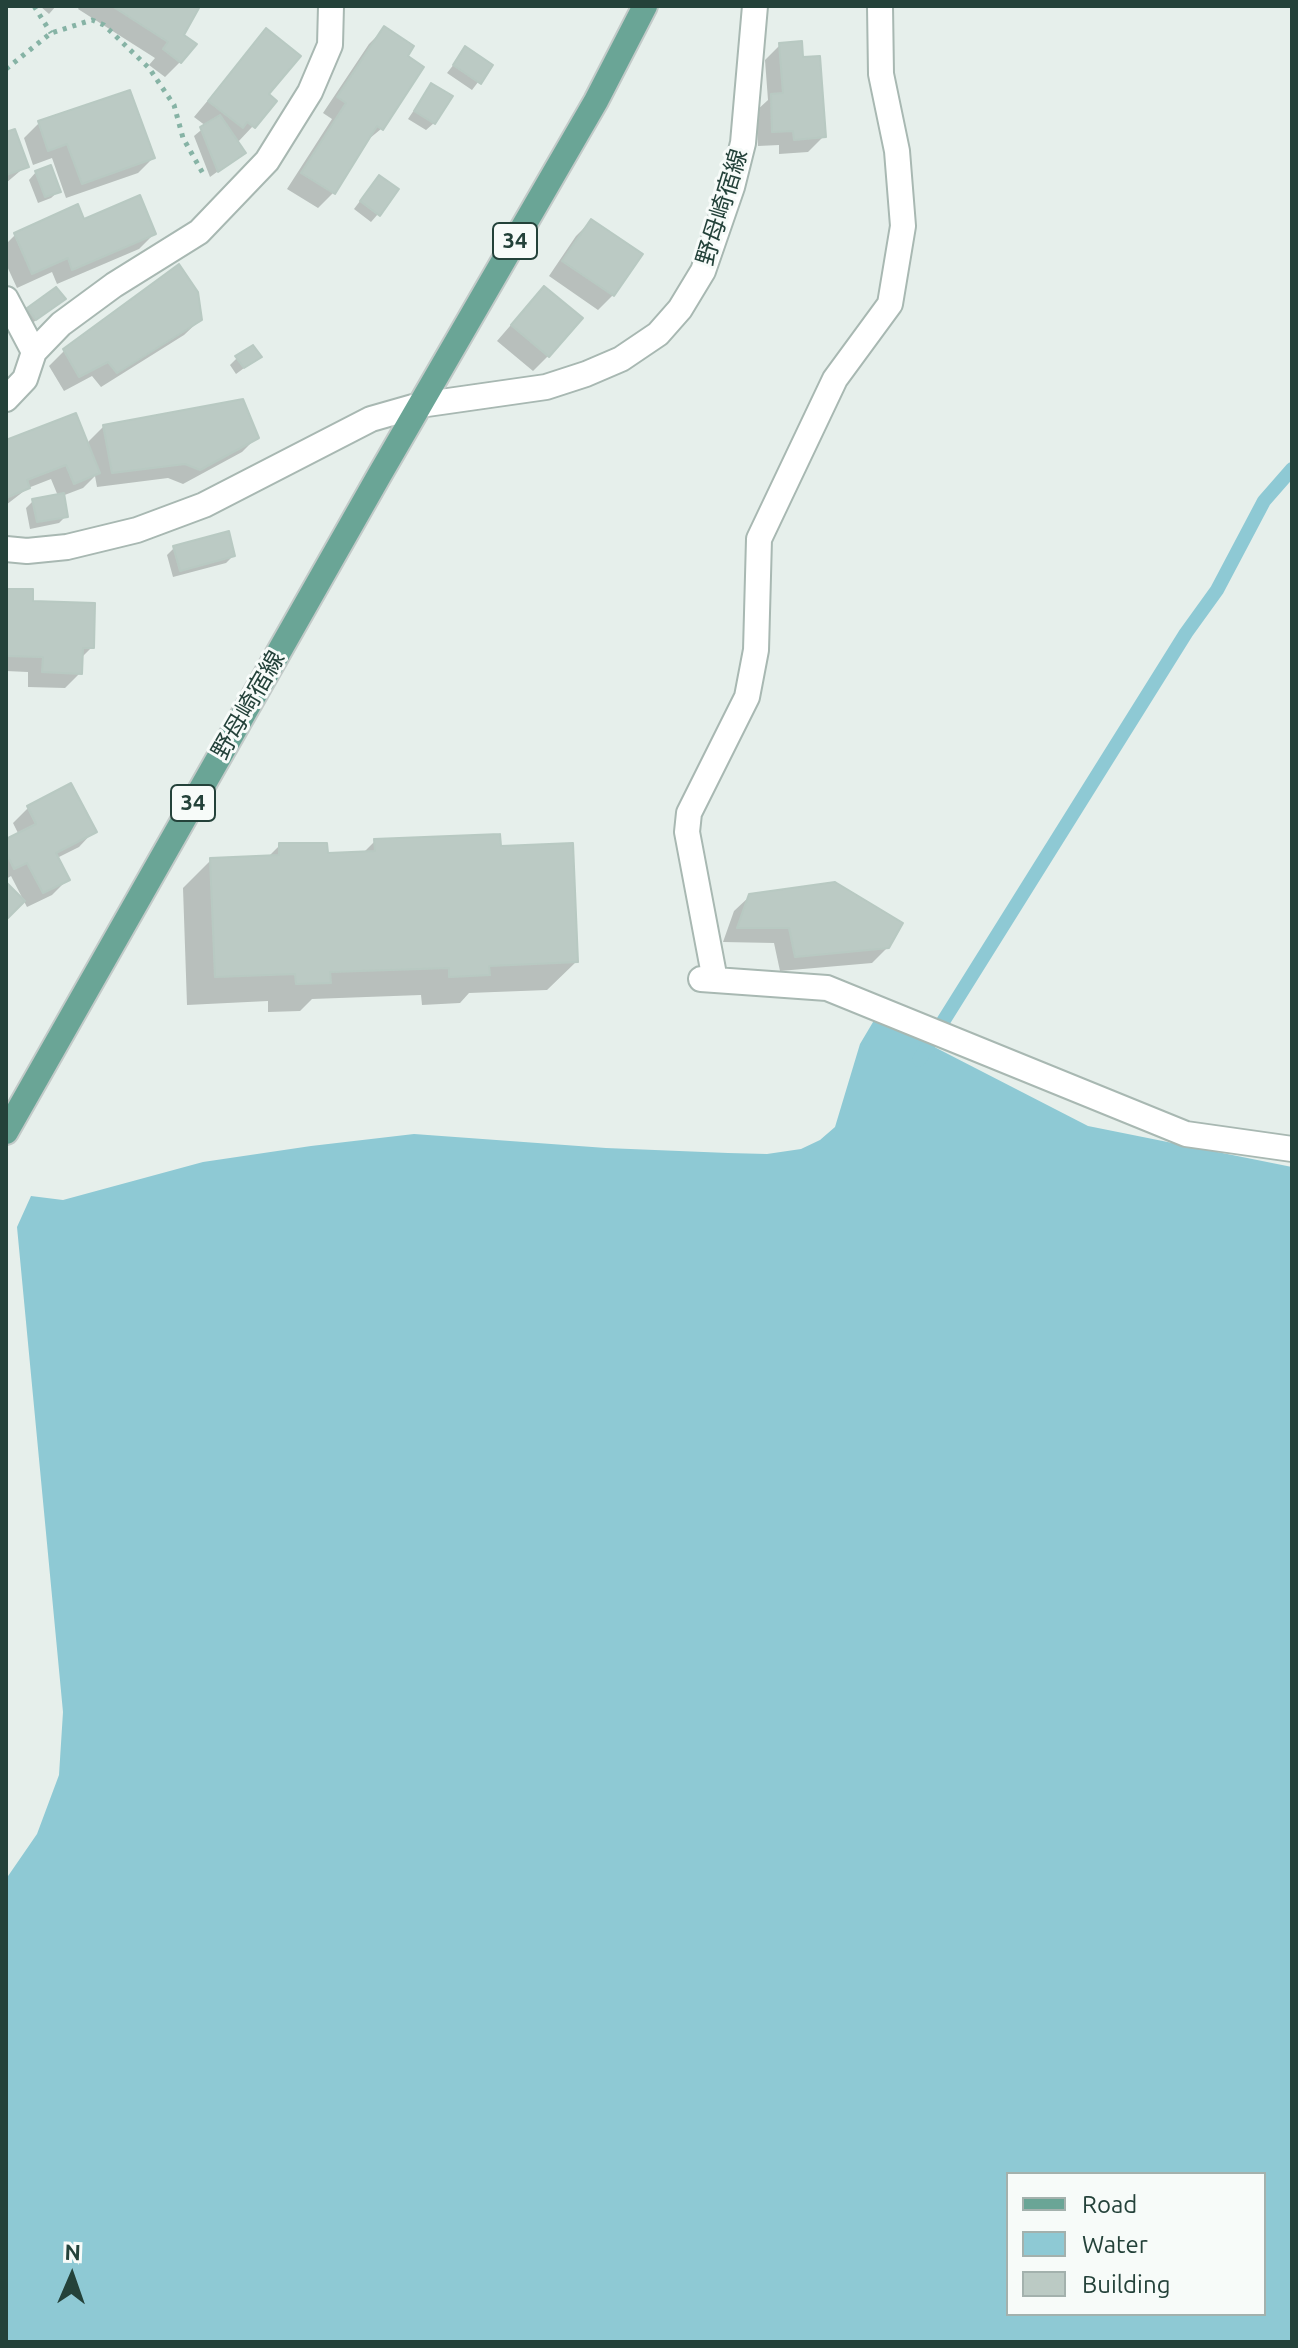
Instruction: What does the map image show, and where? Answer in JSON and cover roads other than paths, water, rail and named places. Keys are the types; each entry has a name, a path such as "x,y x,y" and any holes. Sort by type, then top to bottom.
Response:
{"main road":[{"name":"野母崎宿線","path":"6,1132 596,101 645,6"}],"street":[{"path":"6,399 25,379 34,352 61,324 114,285 199,232 267,161 310,92 330,45 331,6"},
{"name":"野母崎宿線","path":"6,549 27,551 67,547 137,530 204,505 371,419 420,405 546,387 621,359 658,334 703,271 732,187 743,143 755,6"},
{"path":"880,6 881,74 897,151 903,226 890,304 835,379 759,539 756,650 747,697 689,813 687,832 707,979 827,988 1186,1134 1292,1149"},
{"path":"6,299 34,352"}],"water":[{"path":"876,1017 1088,1126 1292,1167 1292,2342 6,2342 6,1879 37,1834 59,1775 63,1712 17,1227 31,1196 63,1200 203,1162 414,1134 606,1148 767,1154 801,1149 820,1140 835,1127 860,1044"}],"waterway":[{"path":"919,1060 1186,633 1217,590 1264,501 1292,469"}]}
